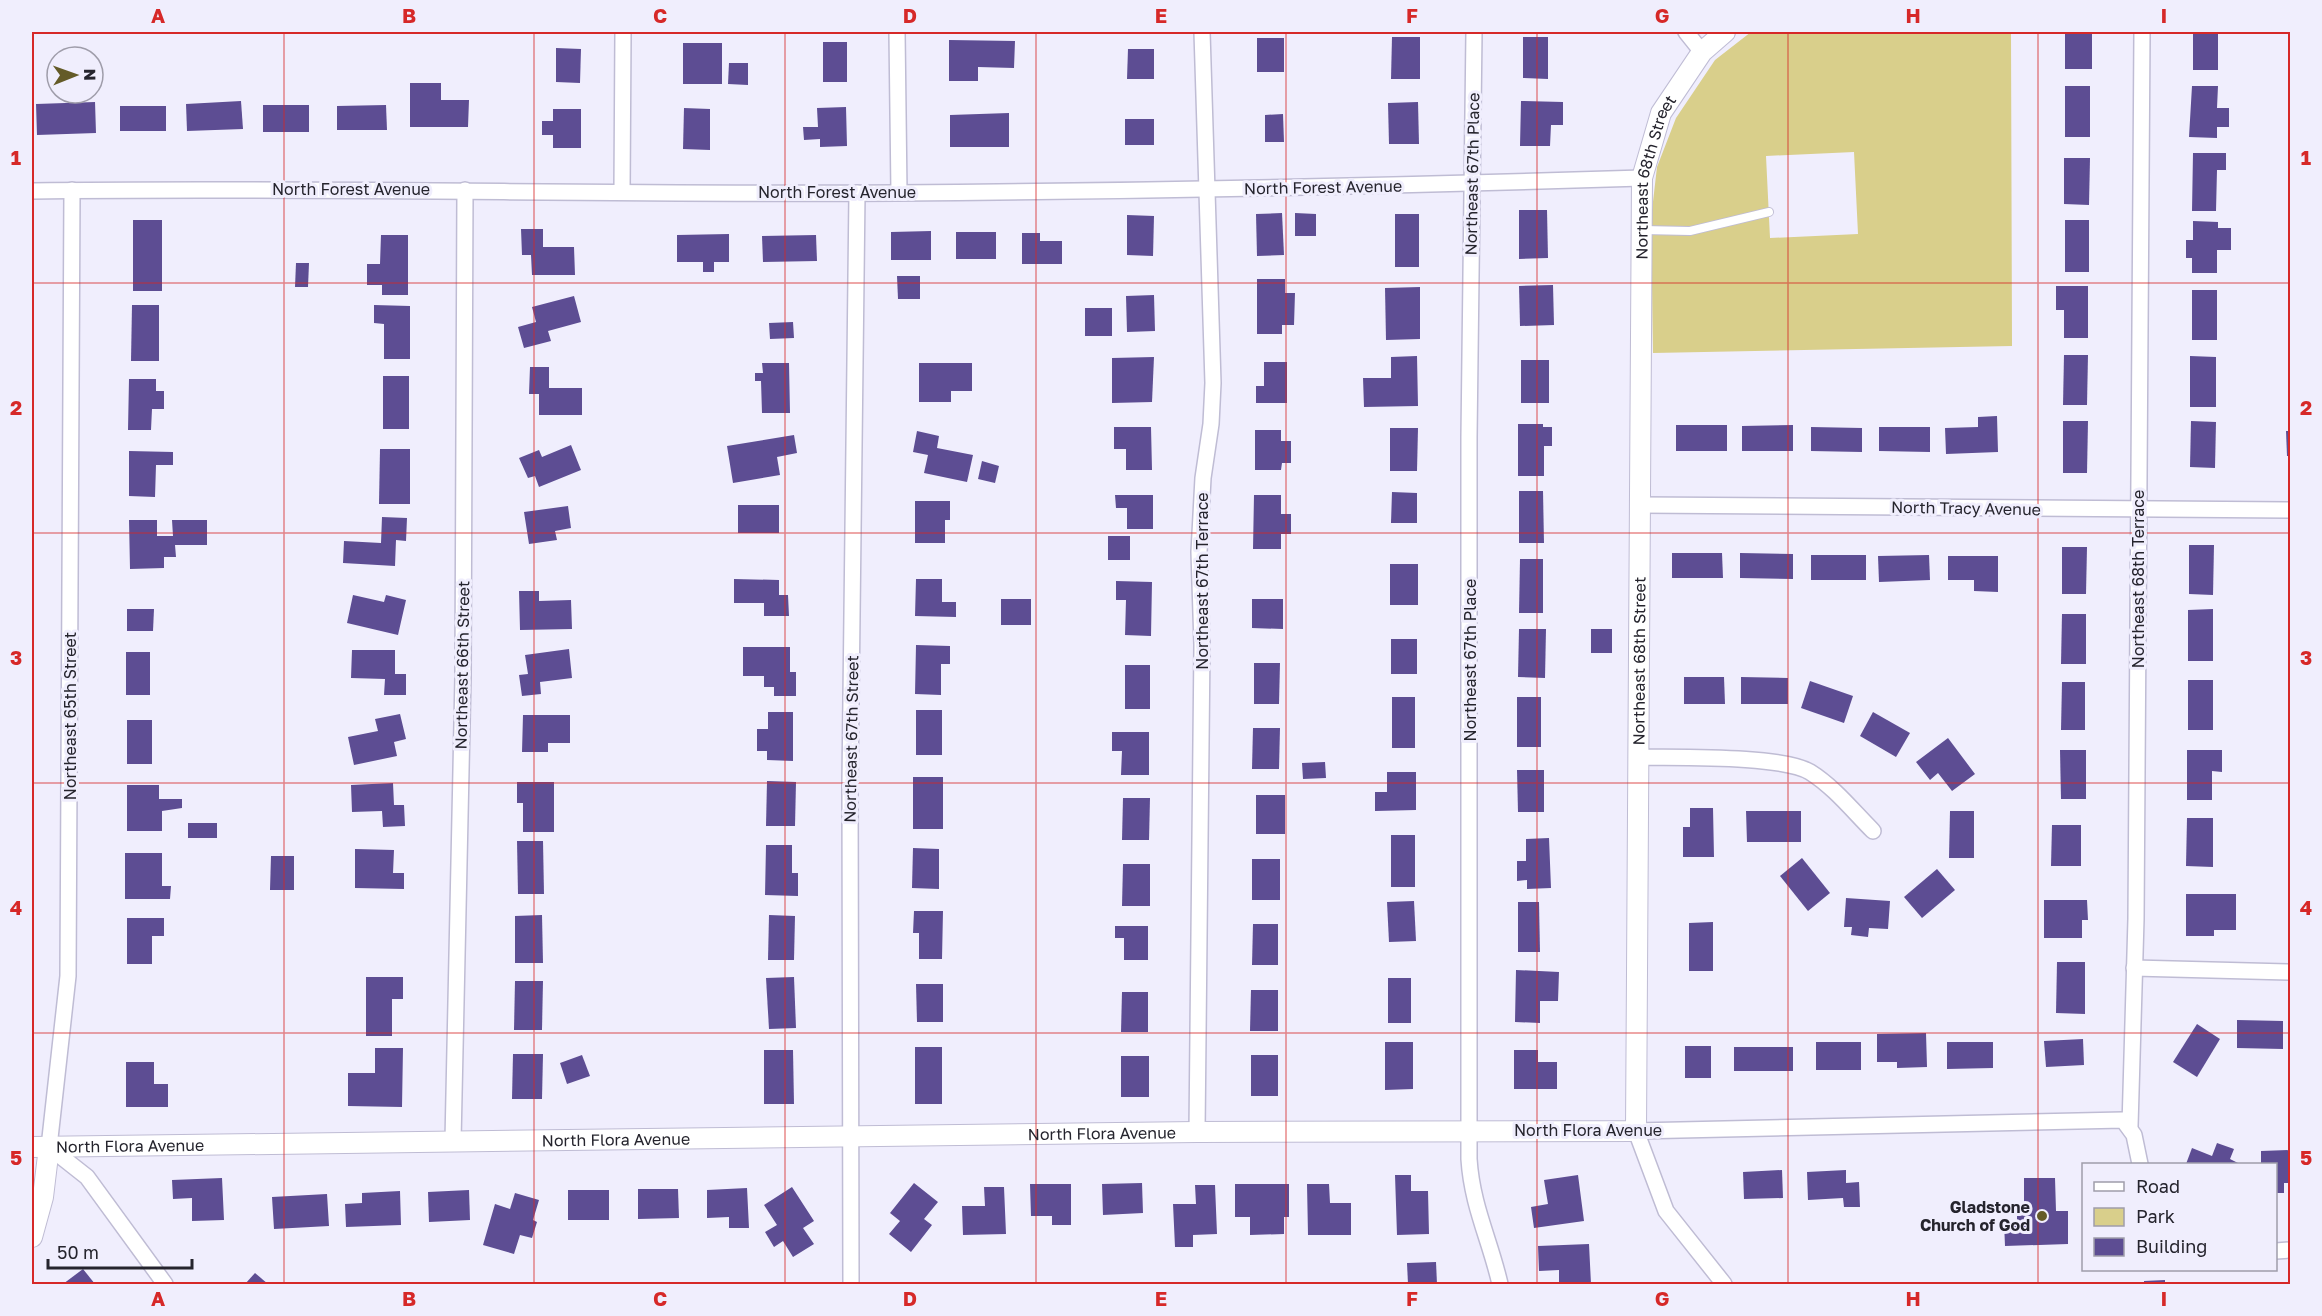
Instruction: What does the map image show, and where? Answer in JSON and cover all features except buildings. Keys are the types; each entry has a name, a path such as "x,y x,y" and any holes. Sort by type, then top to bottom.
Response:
{"street":[{"path":"622,32 622,191"},
{"path":"897,32 898,193"},
{"name":"Northeast 67th Terrace","path":"1197,1132 1202,645 1199,552 1203,478 1211,424 1213,383 1205,189 1202,32"},
{"name":"Northeast 67th Place","path":"1474,32 1469,437 1471,1183 1475,1208 1496,1265 1500,1284"},
{"path":"1686,32 1702,52"},
{"name":"Northeast 68th Street","path":"1724,1284 1666,1212 1636,1131 1642,178 1661,113 1702,52 1725,32"},
{"name":"Northeast 68th Terrace","path":"2130,1126 2134,968 2142,32"},
{"name":"North Forest Avenue","path":"32,191 465,190 898,193 1472,184 1642,178"},
{"name":"Northeast 65th Street","path":"32,1238 43,1197 40,1147 68,976 72,190"},
{"name":"Northeast 66th Street","path":"453,1141 463,666 465,190"},
{"name":"Northeast 67th Street","path":"851,1284 850,783 857,193"},
{"name":"North Tracy Avenue","path":"1641,505 2290,510"},
{"path":"1638,757 1784,762 1808,771 1828,785 1873,831"},
{"path":"2134,968 2290,972"},
{"name":"North Flora Avenue","path":"40,1147 1197,1132 1636,1131 2123,1120 2130,1126"},
{"path":"2130,1126 2140,1163"},
{"path":"40,1147 87,1177 165,1284"}],"lane":[{"path":"1641,230 1690,231 1769,212"}],"green space":[{"path":"1751,32 2011,32 2012,346 1653,353 1651,219 1657,167 1676,118 1715,60","holes":["1854,152 1858,234 1770,238 1766,156"]}],"place":[{"name":"Gladstone Church of God","path":"2042,1216"}]}
